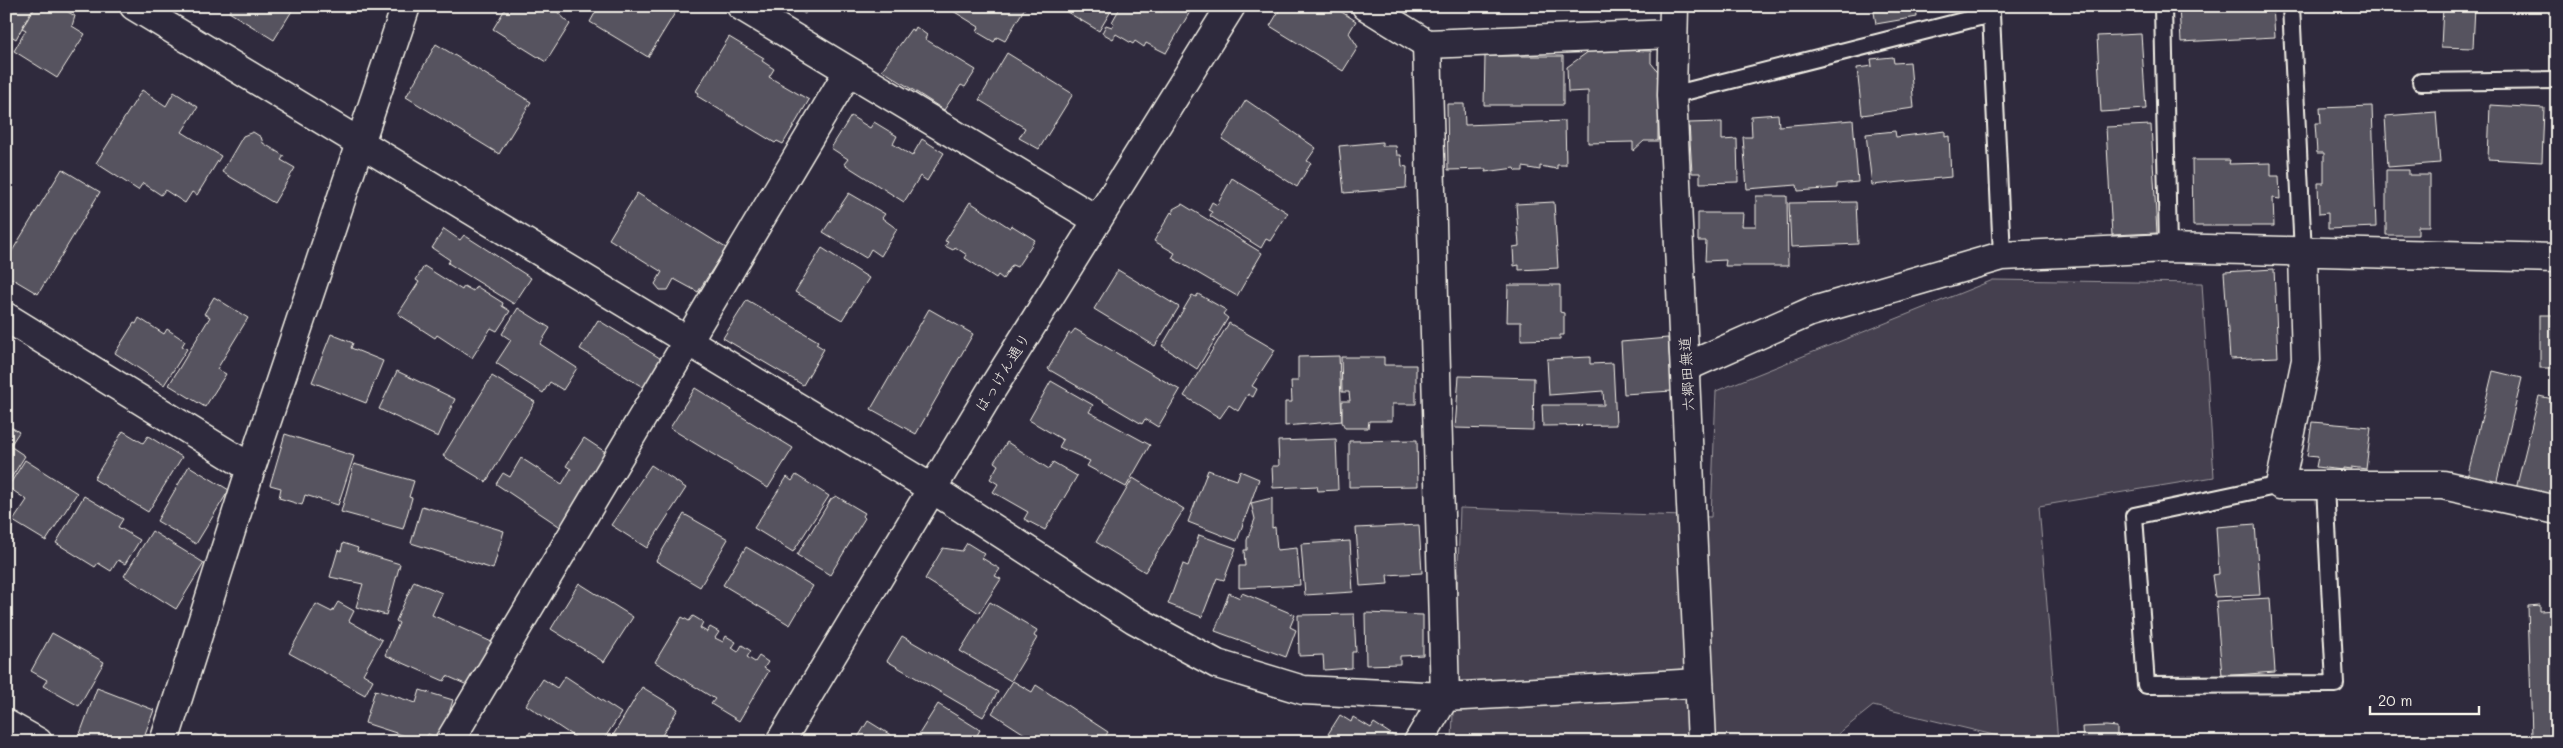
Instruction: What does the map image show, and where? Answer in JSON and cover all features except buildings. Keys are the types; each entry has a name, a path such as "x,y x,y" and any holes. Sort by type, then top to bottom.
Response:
{"street":[{"path":"134,6 931,488 1134,619 1217,664 1304,690 1445,697 1699,683"},
{"path":"164,742 251,468 406,6"},
{"path":"742,6 848,72 1098,220"},
{"name":"はっけん通り","path":"780,742 931,488 1231,6"},
{"path":"1366,6 1427,44 1673,34"},
{"name":"六郷田無道","path":"1674,6 1672,95 1702,742"},
{"path":"1418,742 1445,697 1427,44"},
{"path":"449,742 848,72"},
{"path":"1686,367 1810,312 2002,256 2168,248 2303,253 2557,258"},
{"path":"2303,253 2306,360 2280,485 2443,485 2557,510"},
{"path":"6,317 251,468"},
{"path":"6,724 38,742"}],"lane":[{"path":"2163,6 2168,248"},
{"path":"2291,6 2303,253"},
{"path":"1672,95 1992,14 2002,256"},
{"path":"2421,82 2557,80"},
{"path":"2280,485 2134,516 2146,686 2335,684 2325,486"}],"shaded area":[{"path":"1993,280 2202,283 2214,477 2039,506 2058,742 2002,742 2002,737 1873,706 1828,742 1452,742 1460,508 1711,517 1716,391"}]}
